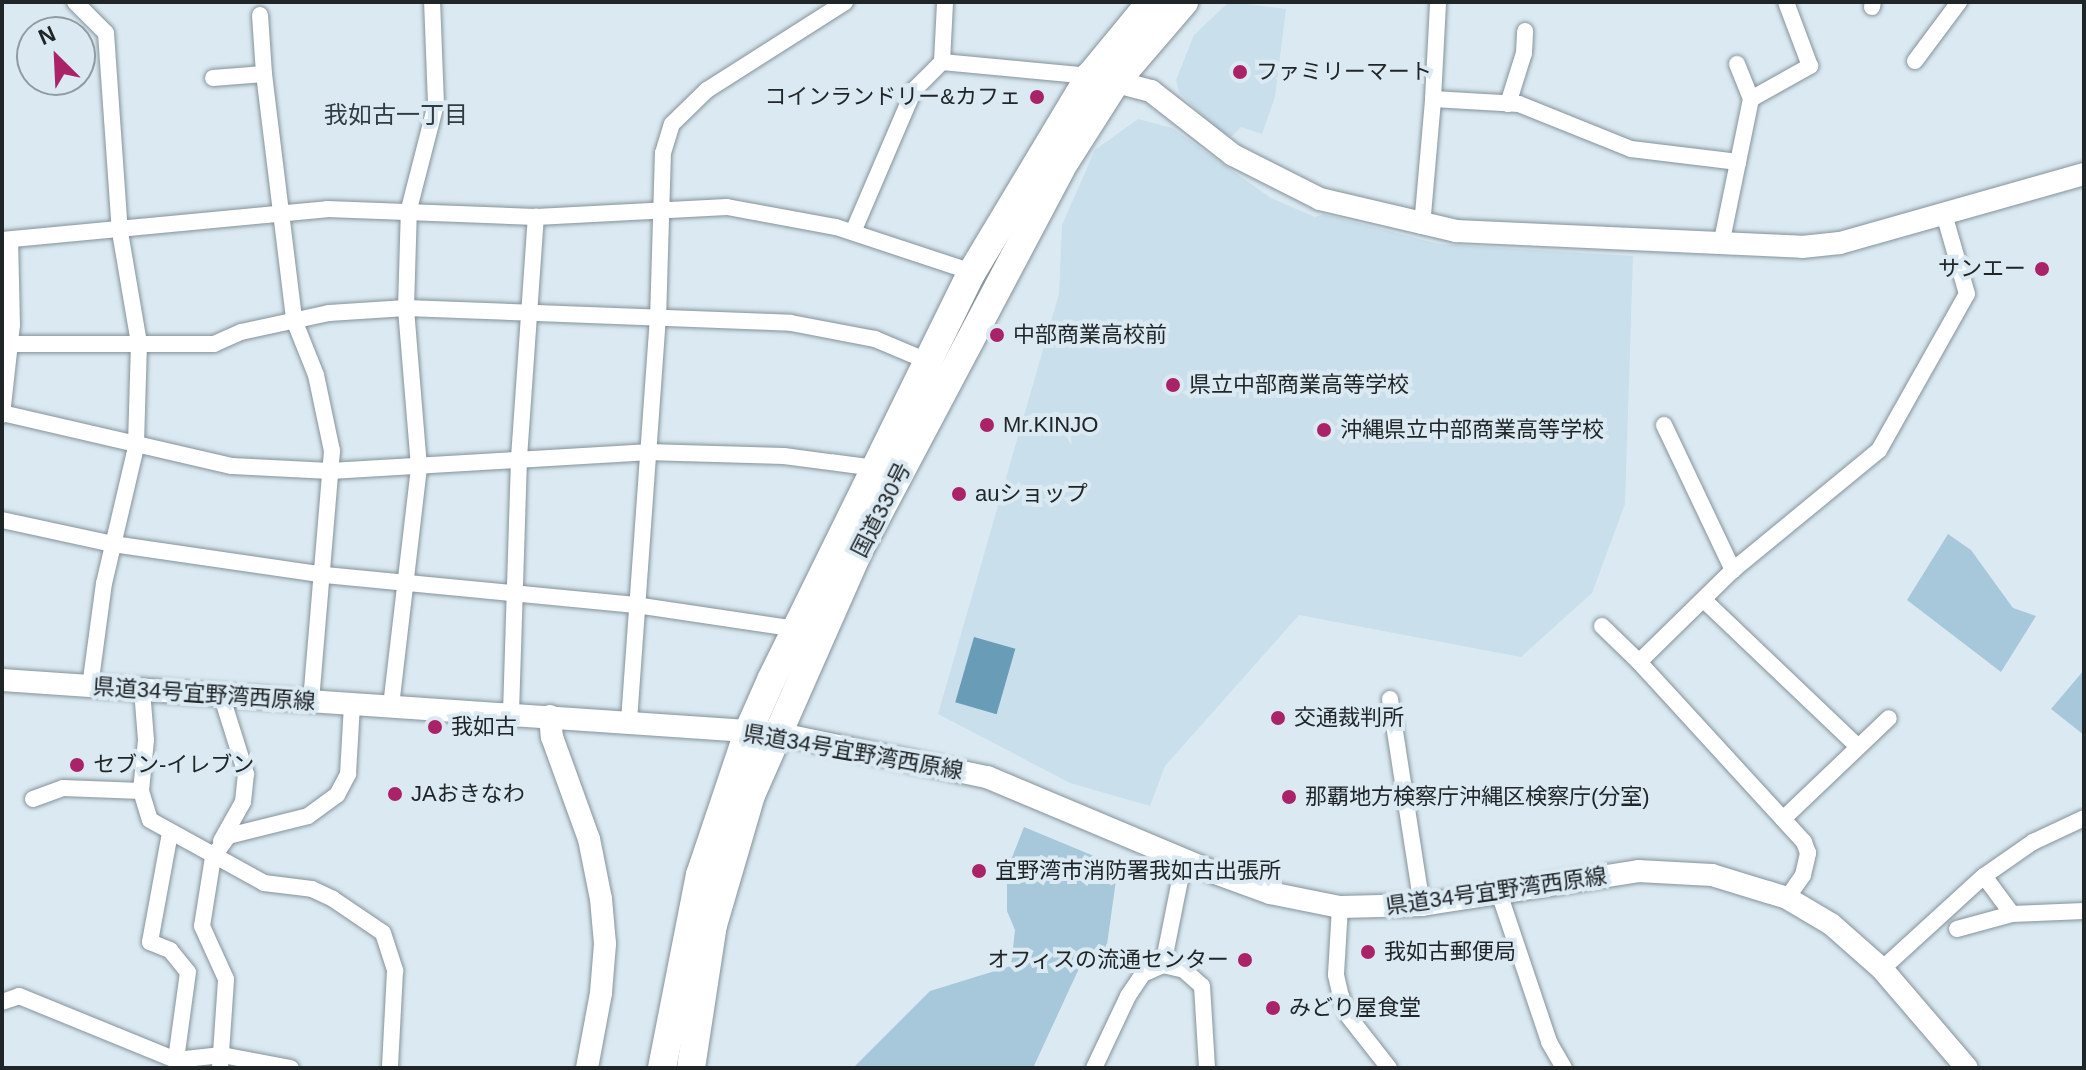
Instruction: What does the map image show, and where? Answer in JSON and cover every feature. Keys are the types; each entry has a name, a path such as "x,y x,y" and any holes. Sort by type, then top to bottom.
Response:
{"highway":[{"name":"国道330号","path":"662,1068 700,875 748,732 972,272 1104,78 1151,2"},
{"name":"国道330号","path":"691,1068 713,925 751,795 858,552 1104,78 1184,2"}],"main road":[{"path":"1104,78 1151,91 1233,155 1287,184 1354,210 1422,226 1721,245 1802,247 1840,243 2084,174"},
{"name":"県道34号宜野湾西原線","path":"2,680 776,733 987,777 1270,893 1340,907 1422,905 1604,874 1673,871 1712,875 1787,898 1831,924 1882,969 1967,1068"},
{"path":"550,716 552,737 589,839 601,899 602,981 587,1068"}],"street":[{"path":"75,2 106,33 120,232 139,343 136,447 113,544 90,686"},
{"path":"391,706 419,467 406,308 409,209 436,104 432,2"},
{"path":"629,721 646,452 658,320 663,153 672,124 707,90 845,2"},
{"path":"853,232 914,90 942,62 945,2"},
{"path":"1422,226 1438,2"},
{"path":"1751,99 1810,66 1786,2"},
{"path":"1915,61 1959,2"},
{"path":"260,15 264,74 294,320 325,410 330,471 325,575 311,701"},
{"path":"1508,104 1524,53 1525,31"},
{"path":"942,62 1104,78"},
{"path":"1721,245 1751,99 1737,64"},
{"path":"213,78 264,74"},
{"path":"1433,99 1508,104 1631,149 1738,162"},
{"path":"875,468 784,456 646,452 330,471 232,466 136,447 2,414 6,240 120,232 283,214 409,209 536,217 727,207 853,232 972,272"},
{"path":"1639,662 1706,602 1733,570 1862,466 1887,438 1967,294 1944,214"},
{"path":"511,713 519,458 533,315 536,217"},
{"path":"6,344 74,348 139,343 214,344 241,332 294,320 406,308 791,323 875,339 927,361"},
{"path":"1664,425 1733,570"},
{"path":"2,520 113,544 325,575 405,580 636,605 796,629"},
{"path":"1706,602 1856,745"},
{"path":"1602,626 1783,819 1808,853 1803,875 1787,898"},
{"path":"142,690 146,740 141,791 150,820 170,833 216,852 264,883 322,894 383,933 395,971 390,1068"},
{"path":"221,694 246,774 243,802 216,852 202,926 226,979 221,1062"},
{"path":"1390,699 1422,905"},
{"path":"216,852 243,829 308,816 337,795 348,774 352,704"},
{"path":"1783,819 1856,745 1889,718"},
{"path":"33,799 63,788 141,791"},
{"path":"1882,969 1984,876 2033,842 2084,818"},
{"path":"170,833 150,942 170,950 188,972 176,1060"},
{"path":"1163,965 1184,860"},
{"path":"1984,876 2012,914"},
{"path":"1499,893 1549,1042 1564,1068"},
{"path":"1340,907 1336,975 1341,996 1349,1017 1389,1068"},
{"path":"1957,929 2012,914 2084,911"},
{"path":"1094,1068 1128,996 1143,974 1163,965 1184,970 1202,986 1207,1068"},
{"path":"2,1002 19,996 176,1060 291,1068"}],"shaded area":[{"path":"1229,2 1286,9 1275,97 1262,134 1241,127 1232,136 1220,133 1179,92 1176,80 1194,35"},
{"name":"沖縄県立中部商業高等学校","path":"1138,119 1172,128 1271,198 1315,217 1323,214 1439,244 1633,256 1625,504 1592,593 1521,657 1299,615 1165,766 1150,806 1070,783 938,714 1059,294 1062,225 1095,150"},
{"path":"1948,534 1971,550 2013,608 2036,616 2001,672 1907,600"},
{"path":"974,637 1015,649 997,714 955,702"},
{"path":"2084,670 2084,735 2051,709"},
{"path":"1024,827 1118,866 1104,966 1082,962 1033,1068 853,1068 930,991 1011,966 1015,930 1007,911 1007,870"}],"place":[{"name":"ファミリーマート","path":"1240,72"},
{"name":"コインランドリー&カフェ","path":"1037,97"},
{"name":"サンエー","path":"2042,269"},
{"name":"中部商業高校前","path":"997,335"},
{"name":"県立中部商業高等学校","path":"1173,385"},
{"name":"Mr.KINJO","path":"987,425"},
{"name":"沖縄県立中部商業高等学校","path":"1324,430"},
{"name":"auショップ","path":"959,494"},
{"name":"交通裁判所","path":"1278,718"},
{"name":"我如古","path":"435,727"},
{"name":"セブン-イレブン","path":"77,765"},
{"name":"JAおきなわ","path":"395,794"},
{"name":"那覇地方検察庁沖縄区検察庁(分室)","path":"1289,797"},
{"name":"宜野湾市消防署我如古出張所","path":"979,871"},
{"name":"我如古郵便局","path":"1368,952"},
{"name":"オフィスの流通センター","path":"1245,960"},
{"name":"みどり屋食堂","path":"1273,1008"}],"district":[{"name":"我如古一丁目","path":"396,115"}]}
